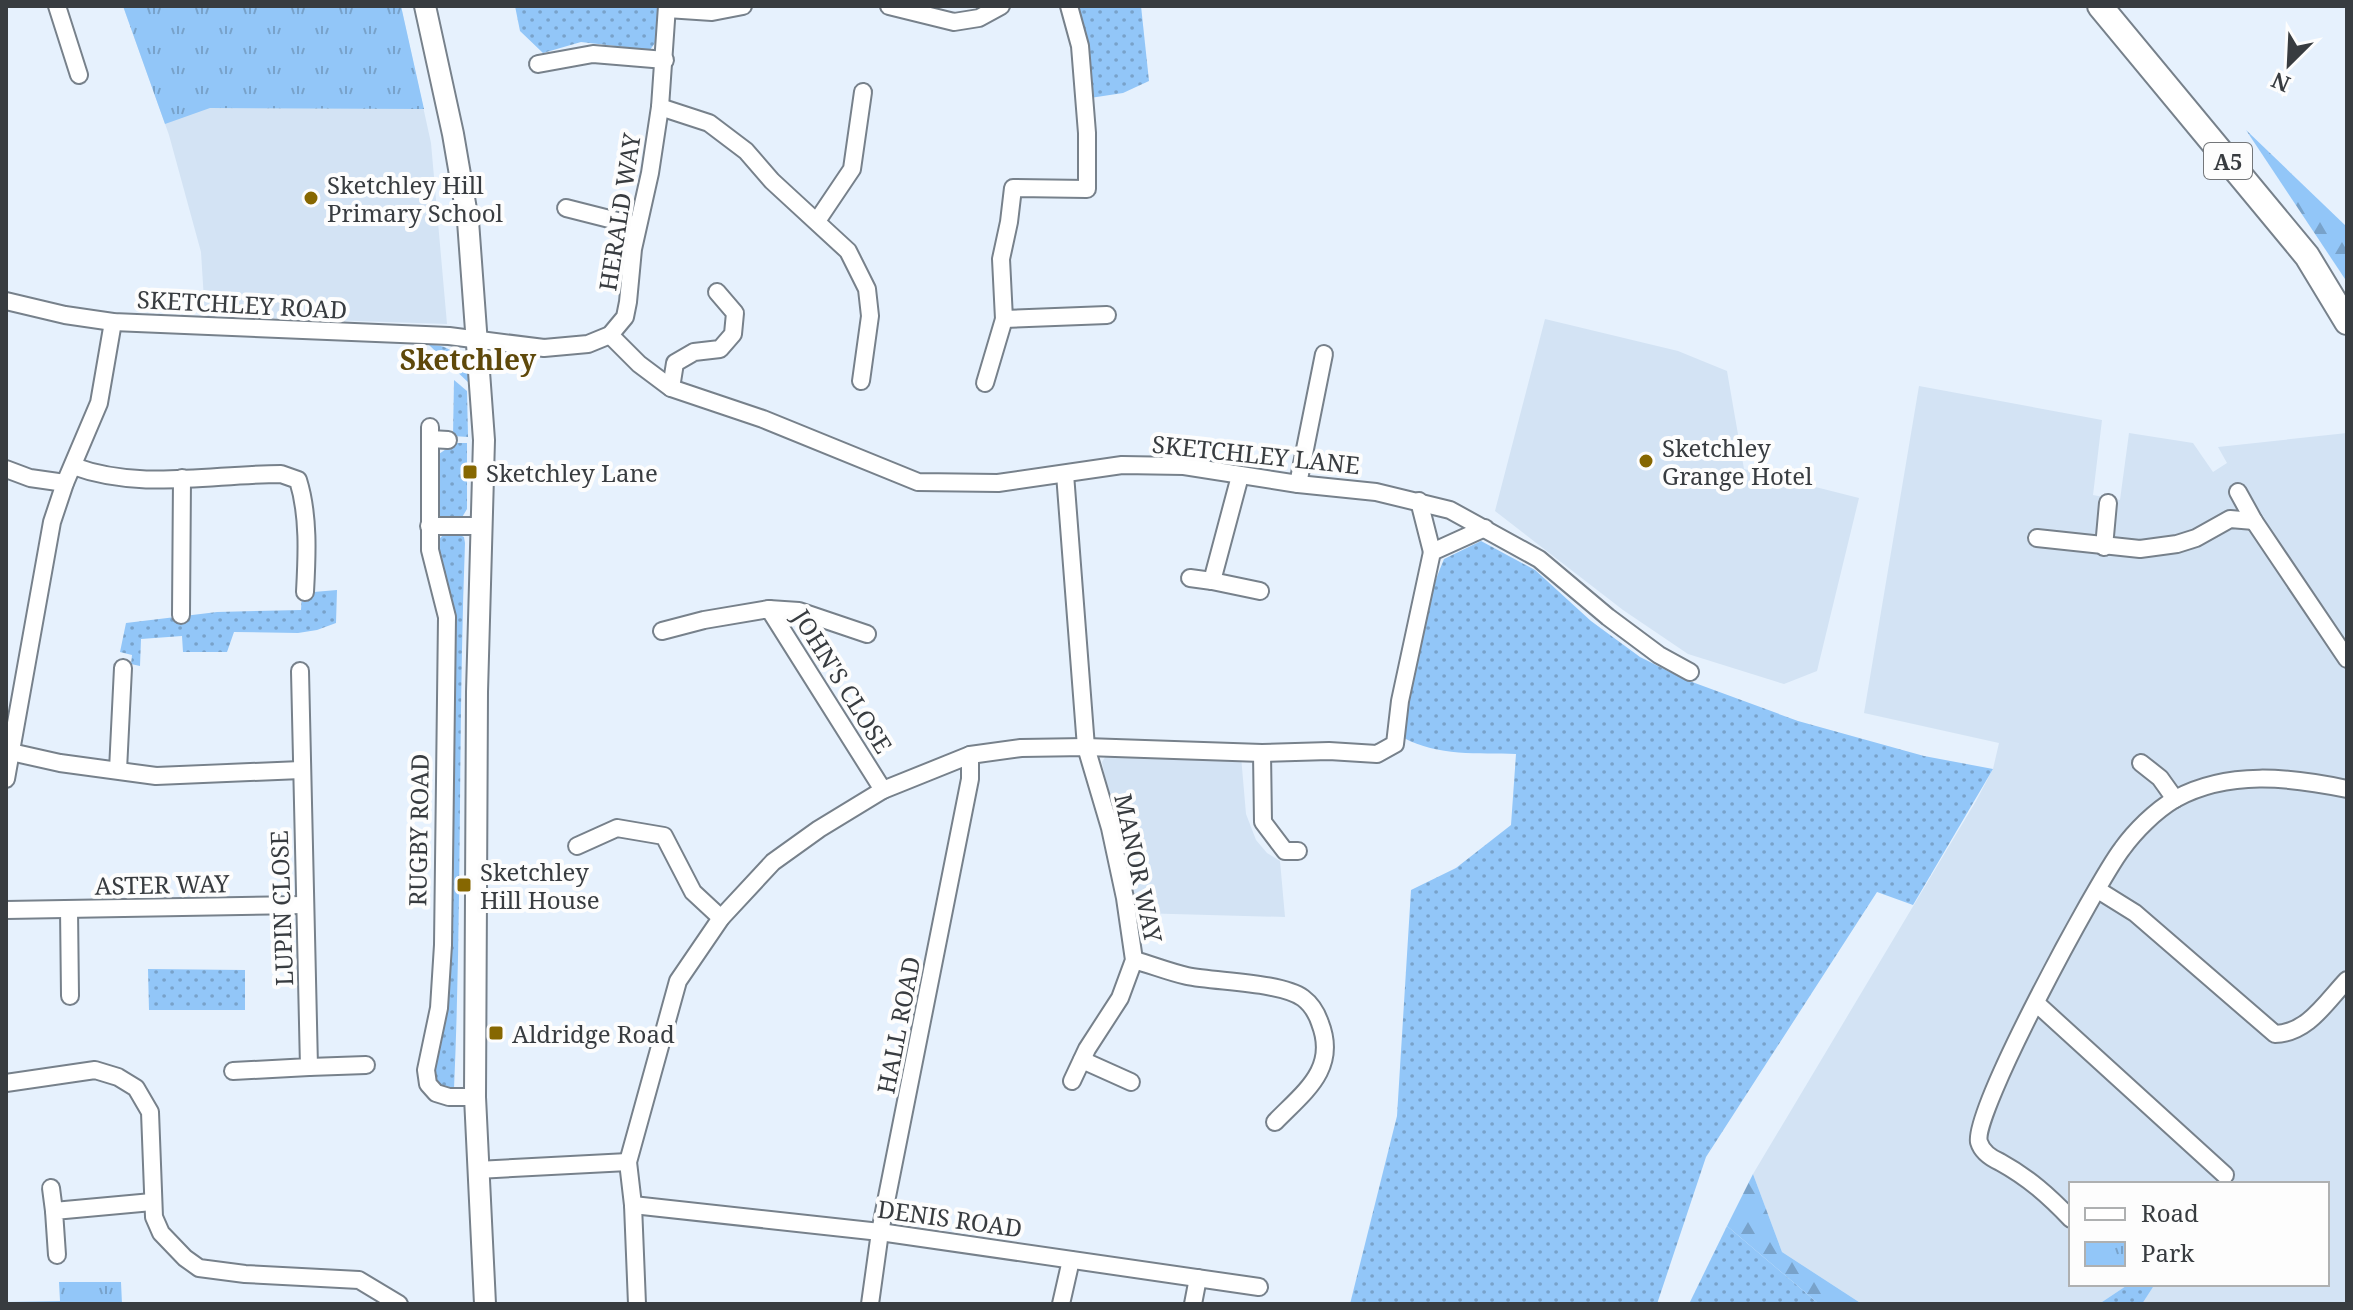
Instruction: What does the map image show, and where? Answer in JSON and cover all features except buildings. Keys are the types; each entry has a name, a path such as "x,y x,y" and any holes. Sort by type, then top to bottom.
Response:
{"highway":[{"name":"A5","path":"2100,6 2307,256 2347,322"}],"main road":[{"path":"425,6 468,221 484,440 477,692 475,1097 485,1304"}],"street":[{"path":"57,6 79,75"},
{"path":"667,7 712,12 743,6"},
{"path":"889,6 954,22 979,18 1001,6"},
{"path":"985,383 1004,319 1001,259 1013,188 1087,189 1087,133 1080,46 1069,6"},
{"name":"HERALD WAY","path":"610,335 625,317 637,226 650,173 660,107 667,7"},
{"path":"538,64 593,54 665,60"},
{"path":"817,221 852,169 863,92"},
{"path":"660,107 709,123 746,151 772,181 848,251 867,289 870,316 861,381"},
{"path":"566,208 637,226"},
{"path":"671,388 675,363 694,352 720,349 733,334 735,313 717,292"},
{"name":"SKETCHLEY ROAD","path":"6,301 113,322 449,336 478,341"},
{"path":"1004,319 1107,315"},
{"path":"6,779 52,522 99,403 113,322"},
{"path":"478,341 559,348 588,344 610,335"},
{"name":"SKETCHLEY LANE","path":"610,335 639,364 671,388 763,419 918,482 998,483 1122,465 1184,466 1298,484 1376,492 1450,510 1539,559 1608,617 1659,655 1690,672"},
{"path":"1298,484 1324,354"},
{"name":"RUGBY ROAD","path":"448,440 430,433 430,550 447,617 443,945 439,1008 426,1070 428,1084 436,1093 449,1097 475,1097"},
{"path":"73,466 94,474 131,481 281,474 298,480 303,495 307,557 305,592"},
{"path":"6,469 30,478 65,483"},
{"name":"MANOR WAY","path":"1065,474 1086,747 1110,828 1134,960 1120,998 1072,1081"},
{"path":"1212,581 1240,476"},
{"path":"181,615 182,478"},
{"path":"2238,492 2254,521 2347,659"},
{"path":"637,1304 628,1162 678,981 721,918 773,862 819,829 883,790 970,755 1021,748 1086,747 1377,754 1395,744 1400,701 1432,552 1419,501"},
{"path":"2104,547 2108,503"},
{"path":"2037,538 2104,547 2157,548 2196,538 2230,519 2254,521"},
{"path":"429,526 483,526"},
{"path":"1432,552 1485,528"},
{"path":"1190,578 1260,591"},
{"path":"769,609 799,611 867,634"},
{"name":"JOHN'S CLOSE","path":"662,631 769,609 883,790"},
{"path":"118,770 123,668"},
{"name":"LUPIN CLOSE","path":"300,671 307,693 301,770 309,1067"},
{"path":"11,752 60,763 156,776 301,770"},
{"path":"1262,753 1263,822 1285,851 1298,851"},
{"name":"HALL ROAD","path":"870,1304 880,1232 970,779 970,755"},
{"path":"2141,763 2160,778 2175,799"},
{"path":"2069,1217 2040,1186 1981,1149 1977,1138 1990,1099 2036,1003 2122,849 2147,821 2175,799 2238,779 2274,778 2347,789"},
{"path":"577,846 617,828 664,836 693,892 721,918"},
{"path":"2098,890 2135,913 2275,1034 2292,1034 2309,1022 2347,980"},
{"name":"ASTER WAY","path":"6,910 304,905"},
{"name":"ASTER WAY","path":"69,909 70,996"},
{"path":"1134,960 1187,976 1277,989 1302,997 1316,1013 1324,1034 1326,1054 1322,1068 1313,1083 1275,1122"},
{"path":"2036,1003 2225,1175"},
{"path":"1082,1060 1131,1082"},
{"path":"233,1071 366,1065"},
{"path":"6,1083 95,1070 118,1077 136,1088 150,1112 154,1217 161,1233 199,1268 245,1274 359,1280 399,1304"},
{"path":"477,1170 628,1162"},
{"path":"51,1188 57,1255"},
{"path":"54,1211 152,1202"},
{"name":"DENIS ROAD","path":"633,1205 880,1232 1259,1287"},
{"path":"1061,1304 1071,1260"},
{"path":"1193,1304 1198,1278"}],"shaded area":[{"name":"Sketchley Hill Primary School","path":"123,6 401,6 431,143 447,324 205,316 201,252 169,135"},
{"path":"1545,319 1678,351 1727,371 1744,469 1859,498 1817,671 1784,684 1688,654 1623,610 1495,511"},
{"path":"1919,386 2102,420 2093,495 2120,500 2129,433 2193,443 2213,472 2227,463 2218,447 2347,433 2347,1304 2142,1304 2154,1286 2329,1286 2329,1182 2069,1182 2069,1286 2126,1286 2099,1304 1862,1304 1782,1252 1753,1174 1976,801 1993,769 1999,743 1864,713"},
{"path":"1179,752 1241,756 1246,814 1256,840 1267,853 1280,861 1285,917 1137,913 1125,884 1102,762 1106,756"}],"green space":[{"path":"123,6 401,6 424,109 210,108 165,124"},
{"path":"515,6 658,6 657,40 650,50 581,42 543,53 520,31"},
{"path":"1074,6 1141,6 1149,81 1123,93 1090,98"},
{"path":"2246,130 2347,227 2347,282"},
{"path":"429,345 446,348 458,356 471,385"},
{"path":"454,380 467,391 468,437 453,436"},
{"path":"455,443 467,443 467,509 461,519 449,522 436,514 436,456"},
{"path":"454,532 464,537 465,543 454,1089 437,1087 430,1067 433,1056 449,625 435,552 440,538"},
{"path":"1481,541 1535,570 1591,621 1640,657 1684,679 1798,721 1924,756 1993,769 1913,905 1877,892 1706,1157 1657,1304 1350,1304 1397,1116 1411,890 1456,868 1511,825 1516,754 1444,751 1404,738 1411,670 1422,624 1444,559"},
{"path":"337,590 336,623 317,630 298,633 234,632 227,652 183,652 182,636 141,639 140,666 131,664 132,655 120,652 126,623 217,612 301,610 302,593"},
{"path":"148,969 245,970 245,1010 149,1010"},
{"path":"1753,1174 1782,1252 1862,1304 1819,1304 1727,1226"},
{"path":"1727,1226 1819,1304 1689,1304"},
{"path":"59,1282 121,1282 122,1304 6,1304 60,1301"},
{"path":"2126,1286 2154,1286 2142,1304 2099,1304"}],"place":[{"name":"Sketchley Hill Primary School","path":"311,198"},
{"name":"Sketchley Grange Hotel","path":"1646,461"},
{"name":"Sketchley Lane","path":"470,472"},
{"name":"Sketchley Hill House","path":"464,885"},
{"name":"Aldridge Road","path":"496,1033"}],"district":[{"name":"Sketchley","path":"468,359"}]}
